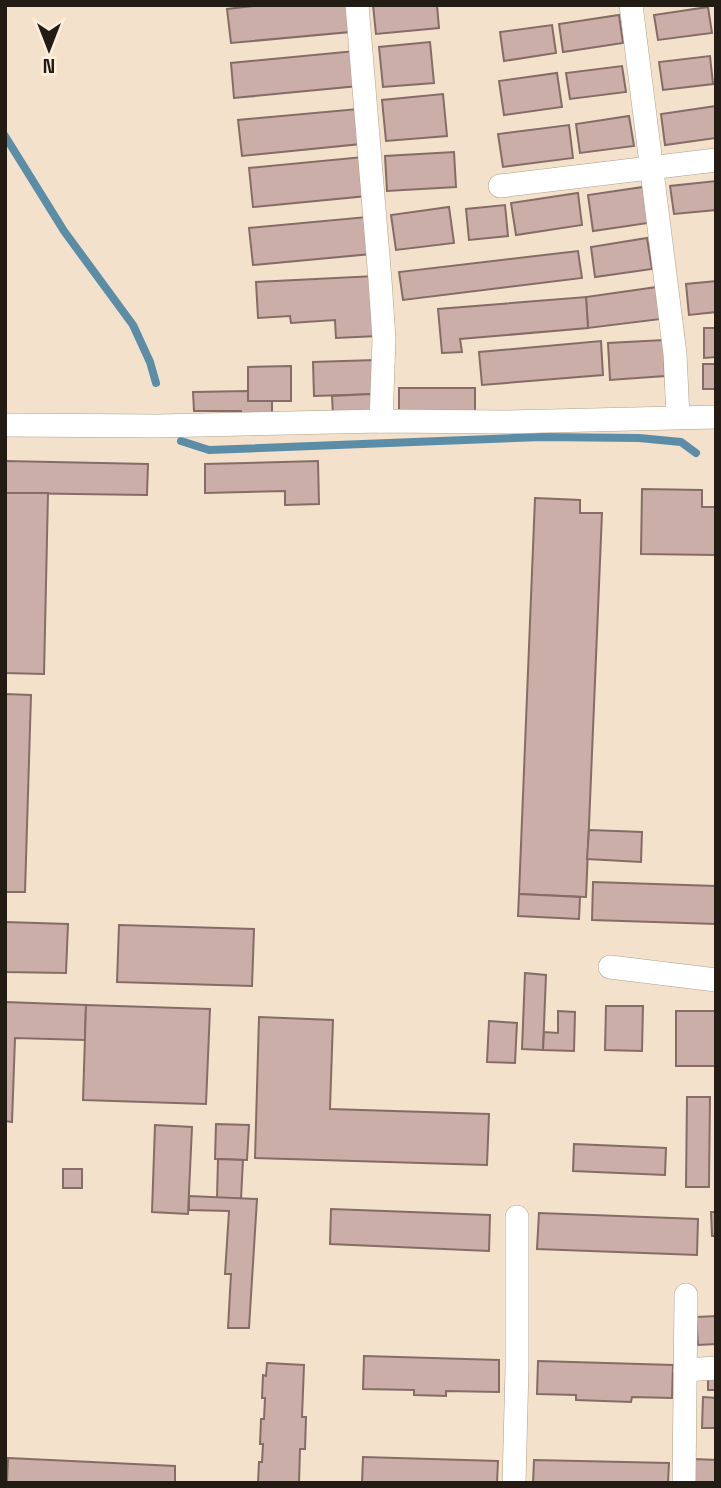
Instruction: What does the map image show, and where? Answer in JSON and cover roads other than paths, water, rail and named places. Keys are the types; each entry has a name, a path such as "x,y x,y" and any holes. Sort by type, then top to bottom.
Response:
{"street":[{"path":"357,5 382,304 382,421"},
{"path":"631,5 675,354 678,417"},
{"path":"500,186 716,160"},
{"path":"5,425 158,426 716,417"},
{"path":"610,967 716,980"},
{"path":"514,1483 517,1217"},
{"path":"684,1483 686,1295"},
{"path":"685,1370 716,1368"}],"waterway":[{"path":"5,136 64,231 133,325 150,362 156,383"},
{"path":"181,441 209,450 541,437 639,438 681,442 696,453"}]}
